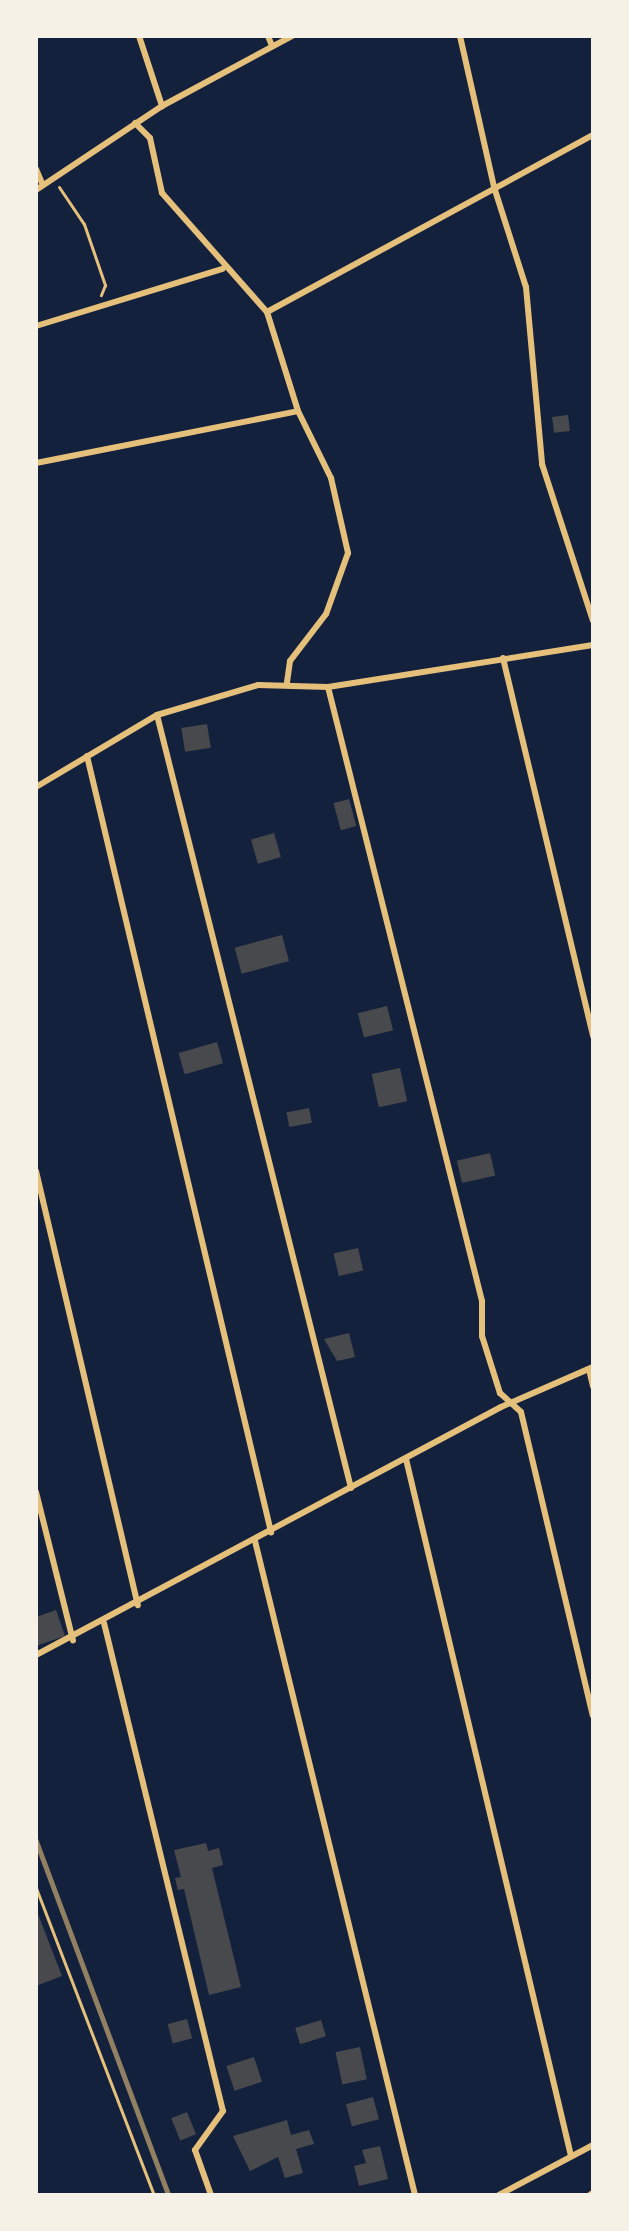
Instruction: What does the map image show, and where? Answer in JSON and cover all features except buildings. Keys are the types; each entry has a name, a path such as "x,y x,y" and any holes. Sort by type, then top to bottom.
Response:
{"street":[{"path":"139,36 162,106"},
{"path":"268,36 272,46"},
{"path":"36,190 42,183 56,182 135,123 162,106 292,36"},
{"path":"460,36 494,187 526,287 542,464 593,621"},
{"path":"135,123 150,138 162,193 223,269 248,286 267,312 298,411 331,478 348,553 326,614 290,661 287,683"},
{"path":"267,312 593,135"},
{"path":"36,168 42,183"},
{"path":"36,326 97,305 223,269"},
{"path":"36,463 298,411"},
{"path":"36,787 157,715 258,685 287,683 328,687 593,645"},
{"path":"503,658 593,1036"},
{"path":"328,687 482,1301 482,1336 500,1393 521,1412 593,1716"},
{"path":"157,715 351,1488"},
{"path":"87,756 271,1532"},
{"path":"36,1170 138,1605"},
{"path":"36,1655 73,1640 511,1403 591,1368 593,1387"},
{"path":"406,1459 571,2156"},
{"path":"36,1492 73,1640"},
{"path":"255,1541 415,2195"},
{"path":"104,1623 223,2111 195,2150 211,2195"},
{"path":"499,2195 593,2145"}],"path":[{"path":"56,182 84,224 102,275 105,285 97,305"},
{"path":"36,1888 154,2195"}],"railway":[{"path":"36,1840 169,2195"}]}
